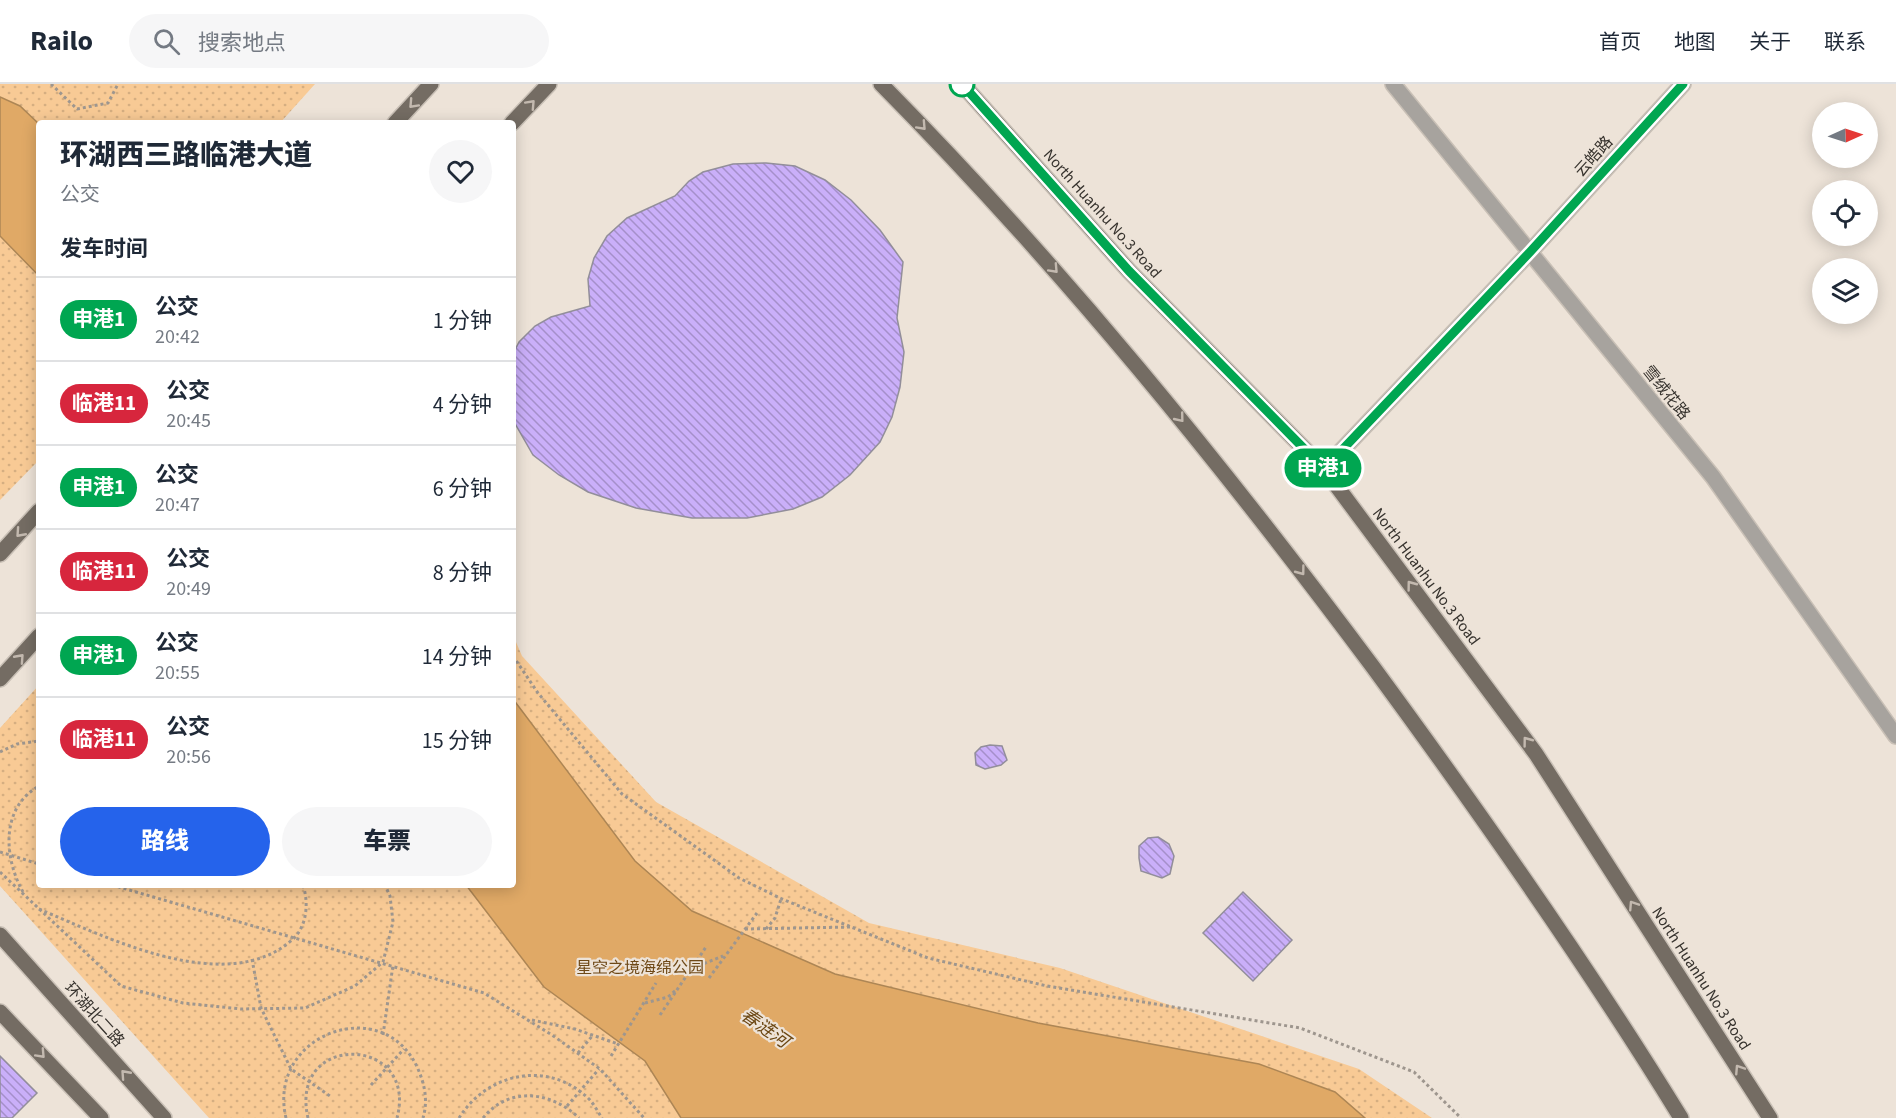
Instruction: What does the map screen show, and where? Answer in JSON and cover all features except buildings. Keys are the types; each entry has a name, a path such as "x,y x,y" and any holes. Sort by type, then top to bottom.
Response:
{"main road":[{"path":"398,120 431,84"},
{"path":"516,120 549,84"},
{"path":"881,84 1094,313 1269,527 1484,817 1681,1118"},
{"name":"North Huanhu No.3 Road","path":"962,84 1129,271 1324,469 1536,754 1770,1118"},
{"path":"0,554 36,514"},
{"path":"0,679 36,639"},
{"name":"环湖北二路","path":"0,935 164,1118"},
{"path":"0,1012 102,1118"}],"street":[{"name":"雪绒花路","path":"1394,84 1713,477 1896,736"},
{"name":"云皓路","path":"1324,469 1530,252 1683,84"}],"path":[{"path":"51,84 77,109 108,103 118,84"},
{"path":"516,660 538,693 622,794 739,878 782,899 928,958 1047,986 1300,1028 1414,1072 1461,1118"},
{"path":"0,752 17,744 36,741"},
{"path":"26,898 15,877 8,855 12,814 30,791 36,788"},
{"path":"0,852 36,863"},
{"path":"0,872 121,986 183,1003 261,1008 305,1008 355,986 382,962 393,922 390,896 386,888"},
{"path":"122,888 484,993 527,1019 600,1069 644,1118"},
{"path":"37,909 143,952 198,963 252,959 280,950 294,938 304,922 307,896 304,888"},
{"path":"766,929 775,918 782,899"},
{"path":"709,978 757,912"},
{"path":"745,929 855,927"},
{"path":"660,1015 706,947"},
{"path":"692,968 716,961 727,954"},
{"path":"252,959 261,1008 291,1069 330,1096"},
{"path":"383,1035 393,965"},
{"path":"611,1056 656,983"},
{"path":"644,1003 668,997 678,989"},
{"path":"527,1019 575,1029 618,1044"},
{"path":"286,1118 283,1104 285,1081 295,1060 310,1043 331,1031 354,1028 383,1035 404,1049 415,1060 424,1083 426,1107 423,1118"},
{"path":"578,1053 593,1035"},
{"path":"371,1085 404,1049"},
{"path":"308,1118 304,1104 309,1083 323,1062 337,1055 353,1053 368,1056 386,1068 399,1090 400,1106 397,1118"},
{"path":"567,1106 600,1069"},
{"path":"459,1118 468,1104 488,1087 512,1077 538,1075 565,1083 589,1099 602,1118"},
{"path":"483,1118 489,1110 507,1099 528,1095 548,1097 567,1106 579,1118"}],"green space":[{"path":"0,84 315,84 283,120 36,121 20,106 0,97"},
{"path":"0,236 36,273 36,463 0,500"},
{"name":"星空之境海绵公园","path":"516,642 522,656 656,802 869,923 1060,968 1359,1069 1432,1118 209,1118 0,886 0,728 36,688 36,888 516,888"}],"water":[{"path":"0,97 20,106 36,121 36,273 0,236"},
{"name":"春涟河","path":"516,703 635,861 692,911 835,974 1038,1023 1259,1064 1335,1092 1365,1118 681,1118 645,1061 544,987 468,888 516,888"}],"bus line":[{"name":"申港1","path":"962,84 1129,271 1324,469 1530,252 1683,84"}]}
